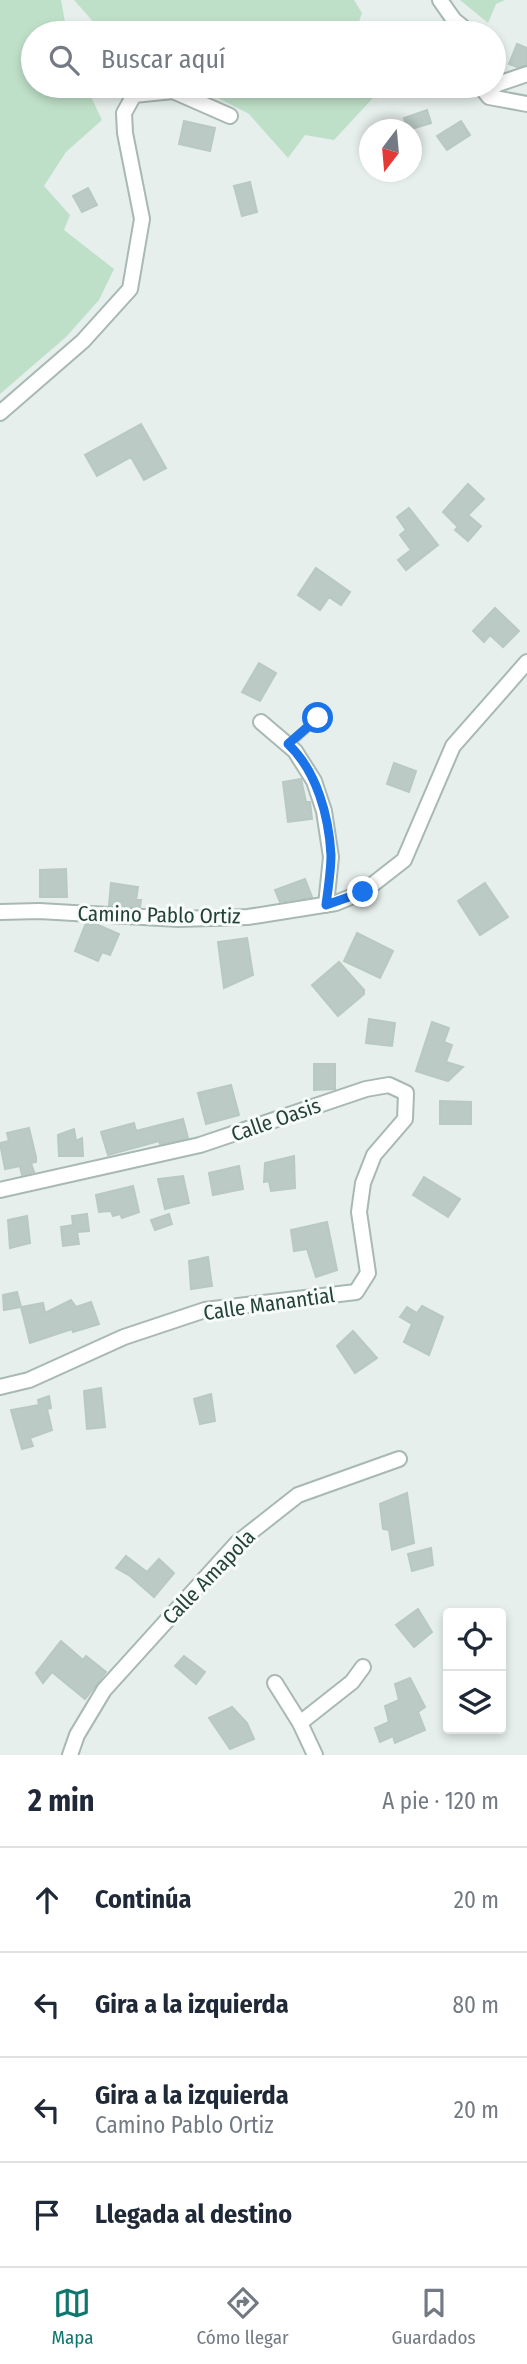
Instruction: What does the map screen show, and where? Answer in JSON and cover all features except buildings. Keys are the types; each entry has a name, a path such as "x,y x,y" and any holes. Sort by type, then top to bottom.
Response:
{"street":[{"path":"440,0 455,21"},
{"path":"506,81 527,74"},
{"path":"0,413 83,341 130,289 142,219 125,132 124,113 132,98"},
{"path":"189,98 230,116"},
{"path":"494,98 527,104"},
{"name":"Camino Pablo Ortiz","path":"0,912 39,911 178,919 248,917 326,905 363,892 404,860 453,746 527,662"},
{"path":"261,722 295,751 314,781 324,811 331,857 326,905"},
{"name":"Calle Oasis","path":"0,1190 200,1145 366,1089 390,1085 406,1093 405,1119 374,1155 363,1183 359,1212 361,1227"},
{"name":"Calle Manantial","path":"0,1387 29,1380 124,1337 205,1310 356,1293 368,1273 361,1227"},
{"name":"Calle Amapola","path":"70,1755 77,1735 104,1690 237,1543 298,1495 399,1459"},
{"path":"300,1723 352,1682 363,1667"},
{"path":"275,1684 300,1723 315,1755"}],"lane":[{"path":"288,744 318,718"}],"green space":[{"path":"0,0 61,0 65,21 21,21 21,98 92,98 102,120 66,152 44,186 70,215 64,230 114,269 99,300 66,337 0,394"},
{"path":"74,0 354,0 362,13 359,21 92,21"},
{"path":"460,0 505,0 496,4 489,21"},
{"path":"218,98 372,99 334,140 305,135 288,158 249,114"}],"route":[{"path":"318,718 288,744 314,781 324,811 331,857 326,905 363,892"}]}
